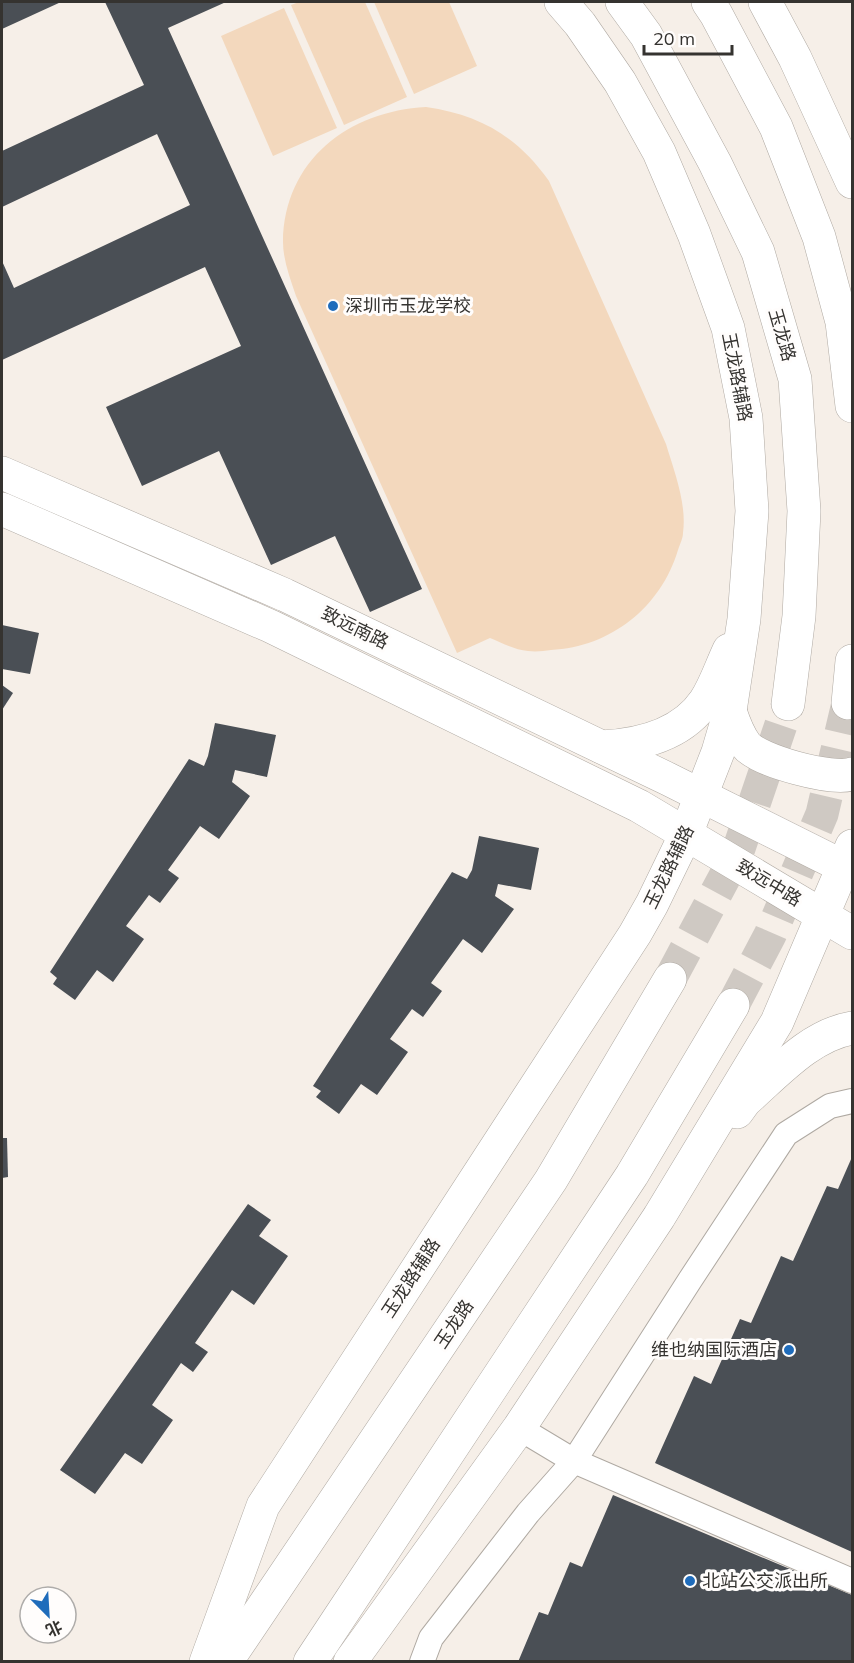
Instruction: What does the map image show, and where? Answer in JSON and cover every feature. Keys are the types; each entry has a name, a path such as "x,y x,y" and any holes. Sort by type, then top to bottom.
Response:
{"main road":[{"name":"玉龙路辅路","path":"206,1662 263,1506 635,934 686,834 718,752 730,711 744,619 752,511 746,418 728,328 694,234 659,152 620,82 580,24 561,2"},
{"name":"玉龙路","path":"622,2 646,36 715,164 758,252 795,379 804,511 799,616 788,704"},
{"path":"708,2 776,127 819,237 842,322 852,406"},
{"path":"765,2 801,69 852,182"},
{"name":"致远南路","path":"2,473 285,595 701,796"},
{"name":"致远南路","path":"2,509 270,626 639,806 686,834"},
{"path":"602,747 625,746 646,741 682,724 705,701 744,619"},
{"path":"848,703 852,661"},
{"path":"730,711 737,731 747,747 779,764 846,777 852,774"},
{"path":"350,1662 519,1428 659,1217 777,1022 823,915 850,861 701,796"},
{"name":"致远中路","path":"686,834 852,933"},
{"name":"玉龙路","path":"226,1662 551,1180 670,979"},
{"path":"310,1662 632,1175 733,1005"},
{"path":"659,1217 745,1101 808,1046 843,1029 852,1028"}],"street":[{"path":"416,1662 431,1638 528,1514 573,1461 786,1134 830,1106 852,1101"},
{"path":"519,1428 573,1461 852,1581"},
{"path":"422,1662 431,1638"}],"shaded area":[{"path":"299,2 365,2 407,97 344,125 291,5"},
{"path":"374,2 449,2 477,66 414,94"},
{"path":"284,8 337,128 273,156 221,36"},
{"path":"426,107 464,116 496,130 524,152 549,181 666,444 676,476 684,522 683,535 670,571 646,606 631,620 594,641 573,647 534,651 518,649 490,638 457,653 289,276 283,249 286,213 295,187 308,164 326,145 347,130 371,118"}],"building":[{"path":"2,2 61,2 2,29"},
{"path":"105,2 226,2 168,28 422,589 370,612 335,536 271,565 219,451 142,486 106,407 241,346 205,267 2,360 2,261 14,288 190,205 157,134 2,207 2,151 144,85"},
{"path":"2,625 39,633 30,674 2,669"},
{"path":"2,685 13,693 2,710"},
{"path":"215,723 276,735 267,777 235,770 232,782 250,796 219,839 200,826 168,870 179,878 160,903 149,895 126,926 144,939 113,982 97,970 75,1000 53,984 57,978 50,972 189,759 204,766"},
{"path":"479,836 539,848 531,890 498,884 495,896 514,909 482,953 463,939 431,983 442,991 423,1017 412,1009 390,1039 408,1052 377,1095 361,1084 339,1114 316,1097 321,1091 313,1086 452,872 467,879 472,870"},
{"path":"2,1138 7,1138 8,1177 2,1178"},
{"name":"维也纳国际酒店","path":"852,1157 852,1552 655,1463 694,1376 711,1384 740,1319 751,1323 781,1256 793,1261 827,1186 838,1189"},
{"path":"248,1204 271,1220 259,1236 288,1256 254,1305 232,1290 195,1343 208,1352 193,1372 181,1363 152,1405 173,1420 142,1464 125,1453 95,1494 60,1470"},
{"name":"北站公交派出所","path":"613,1495 852,1595 852,1662 518,1662 539,1612 548,1615 570,1562 582,1567"}],"tunnel":[{"path":"733,1005 770,935 822,814 848,703"},
{"path":"670,979 737,854 788,704"}],"place":[{"name":"深圳市玉龙学校","path":"333,306"},
{"name":"维也纳国际酒店","path":"789,1350"},
{"name":"北站公交派出所","path":"690,1581"}]}
